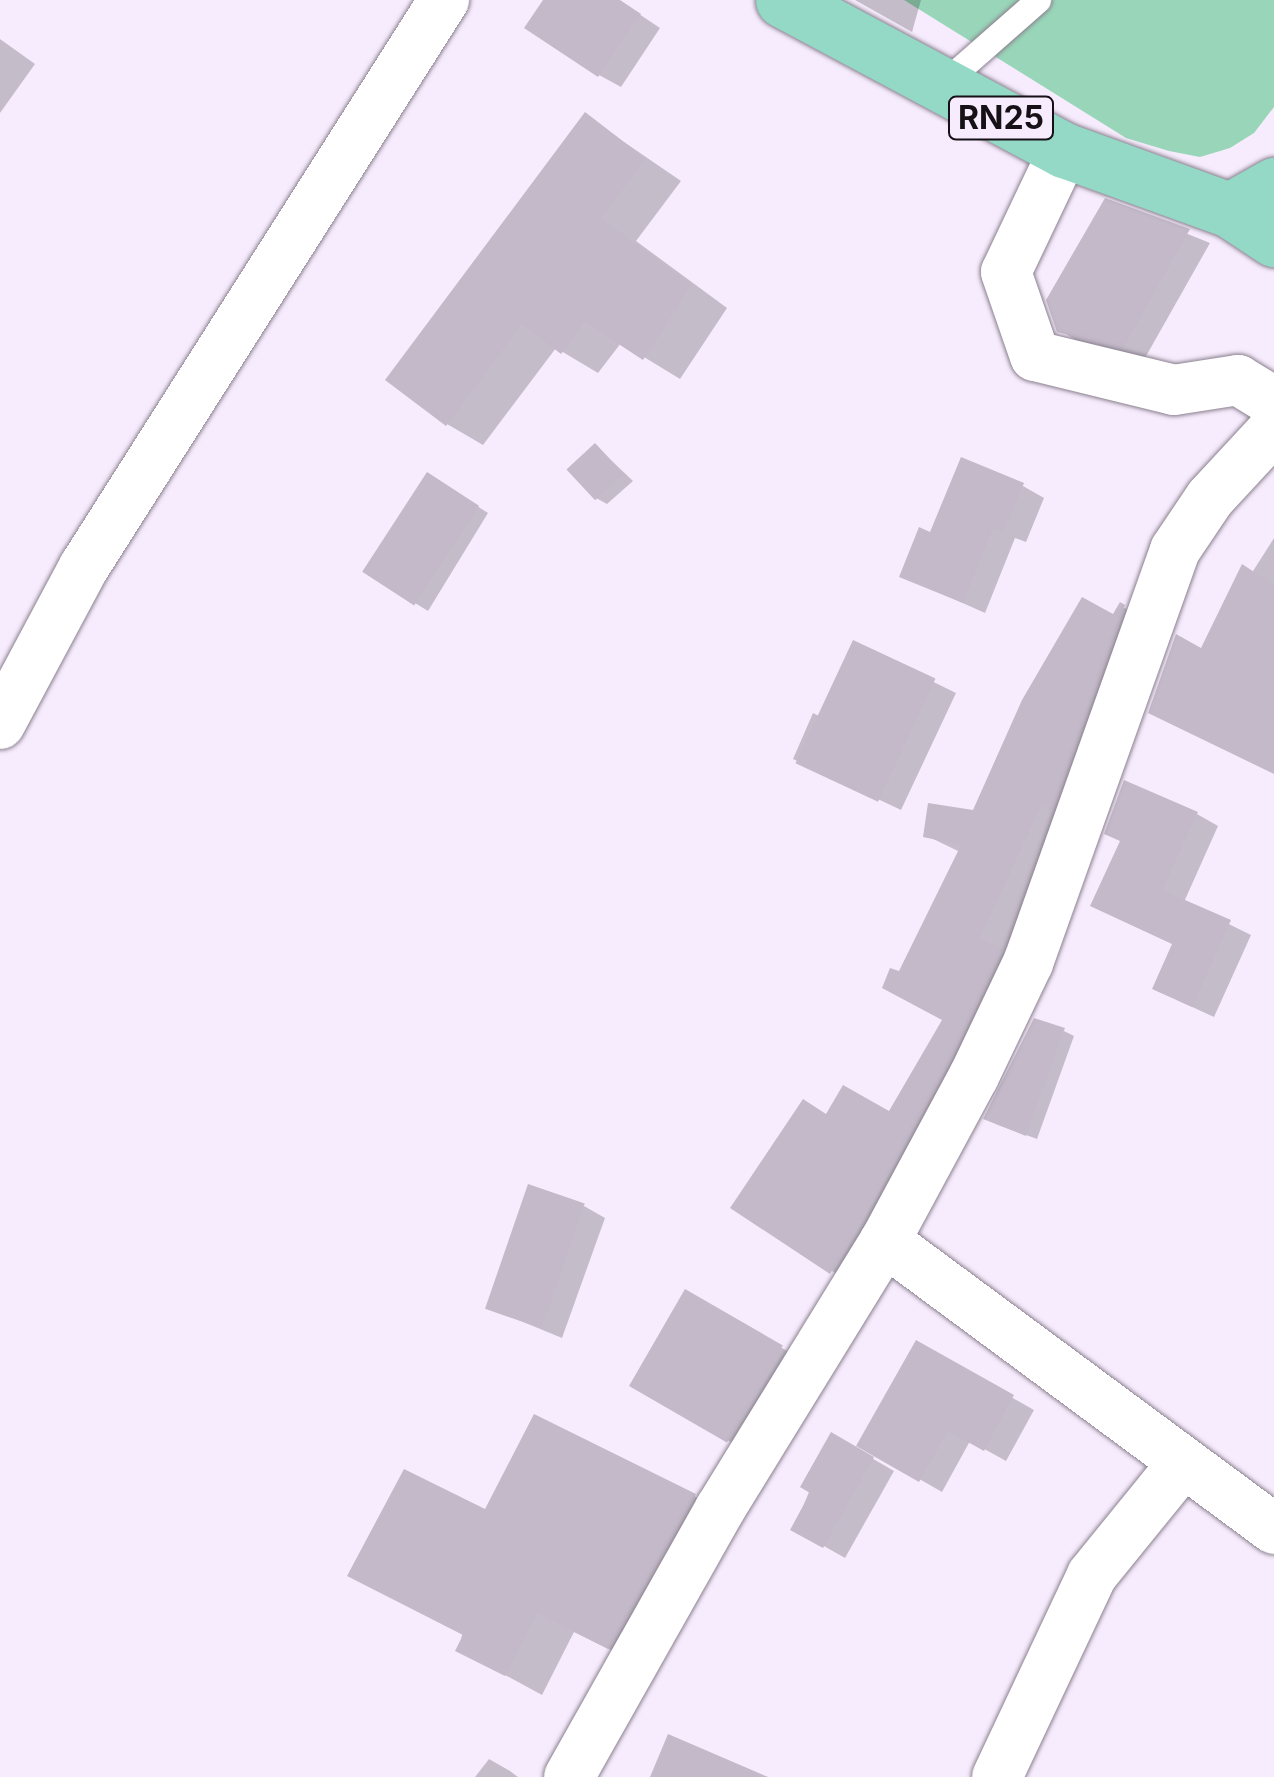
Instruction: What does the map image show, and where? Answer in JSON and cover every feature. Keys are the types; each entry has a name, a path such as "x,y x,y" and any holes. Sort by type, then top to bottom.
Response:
{"main road":[{"name":"RN25","path":"783,0 939,87 1064,150 1259,211"}],"street":[{"path":"0,724 84,567 444,0"},
{"path":"1064,150 1006,272 1035,356 1174,390 1238,380 1274,402"},
{"path":"569,1777 720,1509 885,1242 1028,963 1175,550 1210,498 1274,429"},
{"path":"885,1242 1274,1529"},
{"path":"997,1777 1092,1575 1183,1463"}],"lane":[{"path":"939,87 1038,0"}],"green space":[{"path":"904,0 1274,0 1274,107 1254,133 1230,148 1200,157 1169,151 1126,138"}],"building":[{"path":"543,0 620,0 641,14 598,77 524,28"},
{"path":"585,112 646,159 601,218 692,285 643,360 585,322 561,354 522,324 446,426 385,380"},
{"path":"1105,198 1190,229 1123,348 1057,332 1046,300"},
{"path":"595,443 624,474 595,500 566,470"},
{"path":"961,457 1024,483 1004,532 993,528 963,603 899,577 919,527 930,532"},
{"path":"427,472 479,506 414,606 362,572"},
{"path":"1242,564 1274,585 1274,774 1148,713 1176,634 1201,648"},
{"path":"1082,597 1113,614 1120,602 1125,605 1052,810 1041,806 980,938 1002,949 948,1063 830,1274 730,1208 803,1099 826,1114 843,1085 889,1111 942,1020 882,988 890,968 899,971 961,845 923,837 928,803 973,810 1022,700"},
{"path":"853,640 935,678 878,802 796,763"},
{"path":"1124,780 1198,812 1162,890 1231,920 1192,1007 1152,989 1172,944 1090,906 1120,841 1104,834"},
{"path":"1034,1018 1065,1028 1026,1136 983,1119"},
{"path":"528,1184 585,1204 542,1328 485,1309"},
{"path":"685,1289 783,1346 727,1442 629,1386"},
{"path":"916,1340 1014,1395 984,1451 948,1431 919,1482 856,1446"},
{"path":"534,1414 696,1494 608,1649 537,1613 505,1676 455,1651 463,1635 347,1576 404,1469 485,1509"},
{"path":"831,1432 874,1457 823,1548 790,1530 810,1493 800,1487"},
{"path":"668,1734 768,1777 650,1777"}]}
